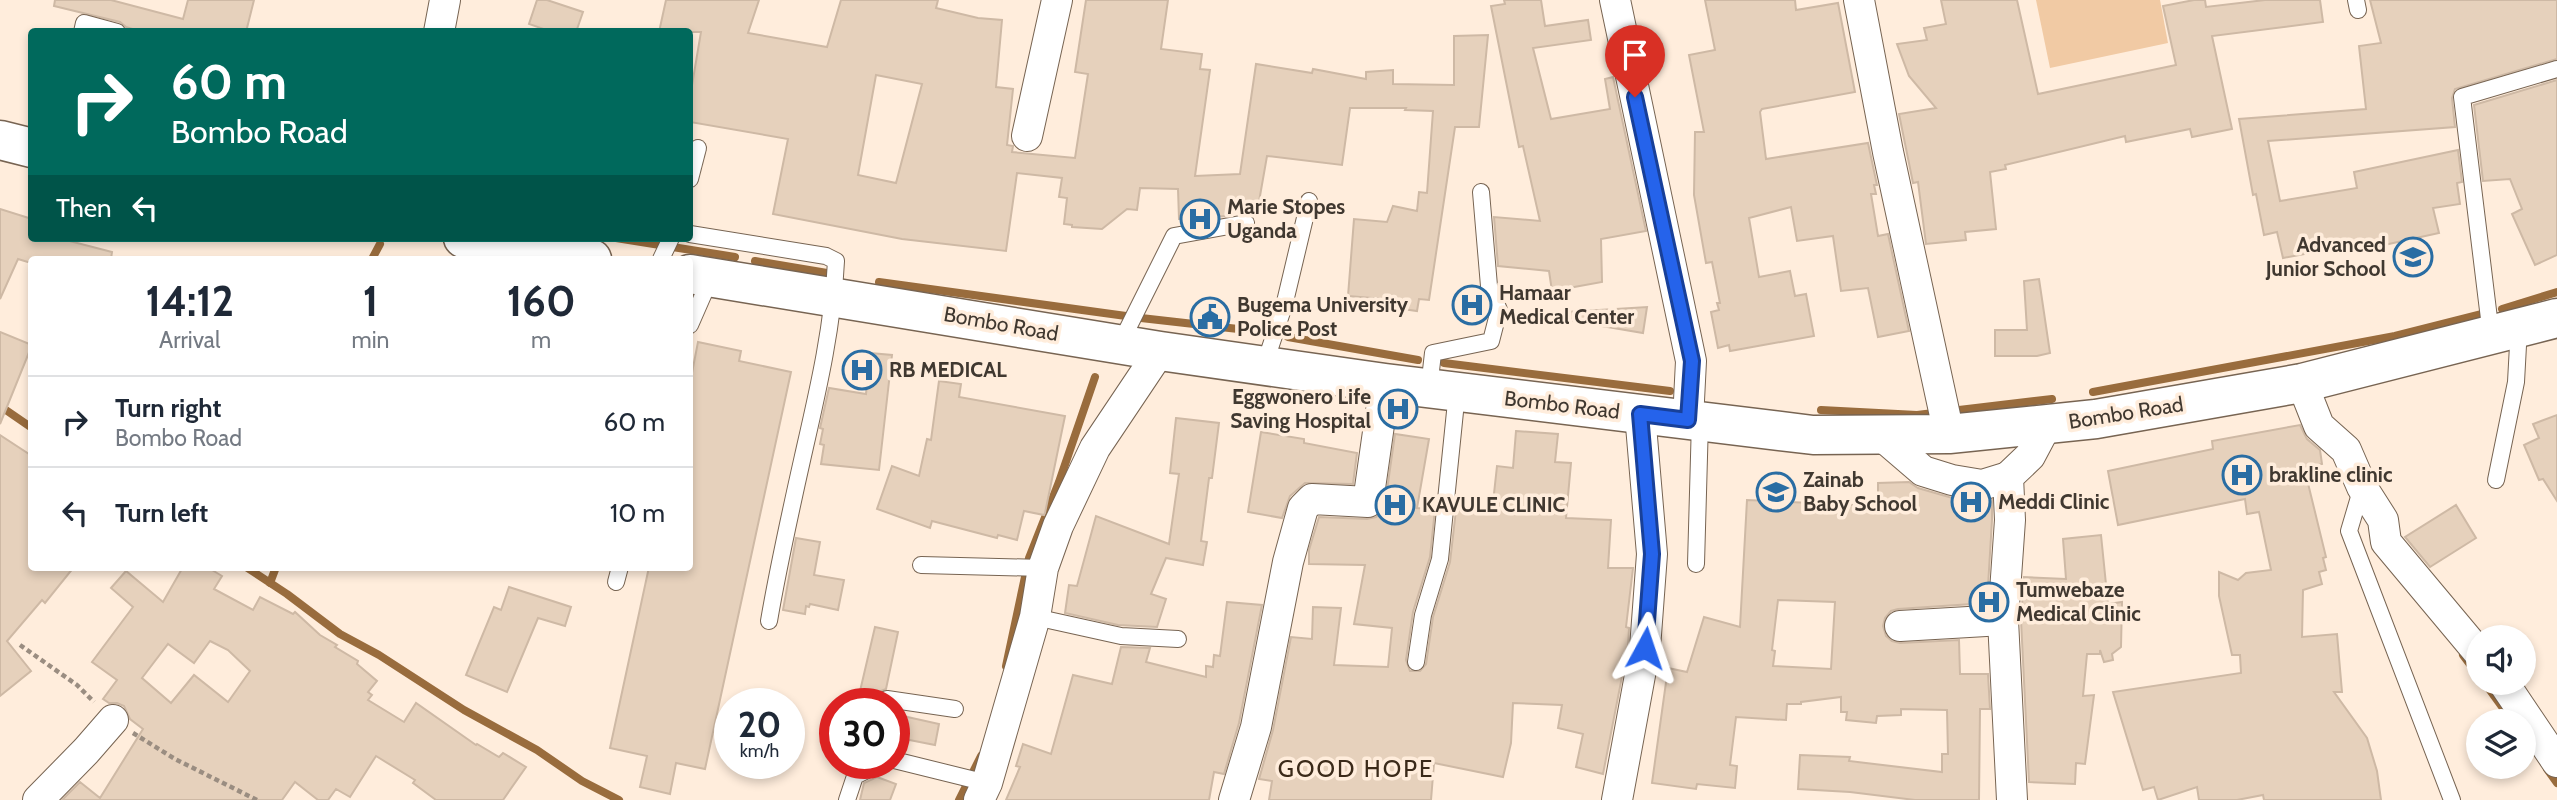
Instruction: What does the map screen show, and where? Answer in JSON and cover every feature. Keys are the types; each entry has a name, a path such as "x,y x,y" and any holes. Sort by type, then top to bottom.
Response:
{"main road":[{"path":"0,140 28,147"},
{"path":"512,242 537,244 581,256"},
{"name":"Bombo Road","path":"730,268 835,297 1160,351 1385,383 1813,435 1950,434 2096,419 2302,383 2557,318"}],"street":[{"path":"440,28 445,0"},
{"path":"1027,136 1057,0"},
{"path":"1615,0 1692,361 1694,421"},
{"path":"1859,0 1888,152 1950,434"},
{"path":"983,792 1035,617 1043,568 1070,496 1095,448 1160,351"},
{"path":"1234,800 1256,727 1288,562 1303,508 1312,499 1368,502 1385,383"},
{"path":"2302,383 2319,426 2346,450 2362,487 2382,520 2386,542 2466,638"},
{"path":"1617,800 1645,648 1652,554 1640,414"},
{"path":"1881,435 1923,471 1982,485 2008,477 2030,456 2047,424"},
{"path":"2008,477 2010,520 2003,620 2012,800"},
{"path":"1900,626 2003,620"},
{"path":"2513,695 2557,762"},
{"path":"38,800 113,720"}],"lane":[{"path":"83,28 84,23 102,28"},
{"path":"2496,480 2516,382 2462,97 2557,69"},
{"path":"693,167 698,148"},
{"path":"1416,662 1423,615 1440,559 1443,390 1433,353 1491,341 1499,310 1489,286 1480,192"},
{"path":"1264,366 1284,306 1309,201"},
{"path":"1120,344 1174,236 1246,223"},
{"path":"693,237 730,268 693,321"},
{"path":"769,621 780,555 835,297"},
{"path":"1694,421 1696,564"},
{"path":"2362,487 2349,531 2452,800"},
{"path":"921,565 1043,568"},
{"path":"1035,617 1121,636 1178,639"},
{"path":"910,702 955,709"},
{"path":"910,767 983,792"},
{"path":"848,800 854,779"}],"shaded area":[{"path":"2036,0 2160,0 2168,43 2050,68"}],"building":[{"path":"55,0 111,0 183,19 188,0 254,0 247,28 129,28 120,22 54,6"},
{"path":"537,0 547,0 583,12 577,28 540,28 529,24"},
{"path":"666,0 759,0 748,33 827,47 841,0 938,0 936,8 978,18 1002,20 996,87 1013,89 1007,145 1013,146 1012,152 1075,158 1088,74 1075,72 1086,0 1168,0 1161,49 1202,54 1200,69 1210,70 1195,176 1240,174 1256,64 1312,73 1313,69 1366,79 1366,72 1393,70 1393,84 1454,85 1454,36 1488,35 1479,127 1455,127 1429,300 1419,299 1417,311 1382,306 1383,299 1348,296 1354,219 1387,222 1393,206 1417,211 1419,192 1427,193 1433,111 1350,108 1342,165 1267,156 1257,213 1227,208 1227,216 1179,219 1178,189 1140,188 1137,210 1127,209 1102,229 1072,227 1064,224 1067,198 1059,197 1062,178 1017,173 1006,251 902,239 773,214 788,139 693,123 693,79 701,32 693,32 693,28 660,28","holes":["876,75 922,84 896,183 858,175"]},
{"path":"1504,0 1541,0 1545,26 1588,20 1591,40 1533,48 1551,119 1610,109 1605,79 1613,77 1646,231 1601,239 1602,282 1552,291 1549,271 1498,266 1494,217 1540,221 1523,146 1519,147 1491,6 1505,4"},
{"path":"1705,0 1795,0 1796,10 1838,3 1855,92 1762,109 1760,112 1766,159 1868,143 1877,185 1874,185 1876,194 1871,194 1878,236 1888,234 1909,331 1878,337 1868,288 1841,291 1833,236 1797,241 1791,207 1749,218 1759,277 1790,271 1795,296 1806,294 1814,336 1730,351 1729,345 1718,348 1711,312 1719,310 1717,303 1720,303 1712,262 1706,263 1694,195 1695,132 1704,132 1689,55 1715,50"},
{"path":"1941,0 2017,0 2038,94 2176,65 2163,6 2194,0 2205,0 2206,7 2265,0 2320,0 2323,22 2212,36 2232,129 2192,137 2190,129 2126,142 2125,136 2005,165 2006,169 1990,172 1996,229 1965,232 1966,240 1926,244 1918,182 1913,183 1899,114 1936,108 1909,76 1897,44 1927,40 1924,28 1946,24"},
{"path":"2370,0 2557,0 2557,59 2455,89 2452,98 2455,127 2268,141 2280,201 2357,188 2354,172 2458,150 2462,182 2457,183 2460,204 2433,208 2439,233 2375,247 2374,241 2283,258 2277,232 2264,235 2256,194 2253,195 2239,119 2366,109 2359,46 2381,43"},
{"path":"2557,80 2557,255 2535,265 2512,214 2522,209 2510,179 2483,181 2474,105"},
{"path":"0,209 28,218 28,242 73,242 112,252 111,256 28,256 28,262 18,259 0,299"},
{"path":"2039,279 2050,353 2037,356 1995,356 1995,330 2027,330 2024,281"},
{"path":"1647,307 1643,333 1566,320 1567,312"},
{"path":"0,332 28,343 28,355 0,424"},
{"path":"698,342 741,351 739,361 791,372 723,688 714,688 714,727 705,769 676,763 670,794 640,787 647,756 610,748 648,571 693,571 693,368"},
{"path":"870,353 892,355 879,470 821,464 824,445 820,444 823,429 820,428 829,388 866,394"},
{"path":"939,381 961,384 959,397 1065,416 1045,513 1024,511 1017,540 998,535 997,538 932,521 930,528 877,509 892,466 919,476 927,439 931,440"},
{"path":"2557,415 2557,501 2543,479 2539,480 2524,445 2539,438 2533,424"},
{"path":"1176,418 1219,423 1201,541 1207,542 1203,565 1166,558 1151,594 1166,599 1157,627 1118,625 1065,613 1069,585 1077,586 1096,516 1169,544 1179,474 1170,473"},
{"path":"2300,425 2307,439 2320,450 2322,464 2304,467 2326,557 2323,558 2326,570 2319,572 2322,584 2303,590 2302,637 2337,634 2342,692 2334,692 2367,738 2377,771 2381,800 2264,800 2263,795 2237,800 2199,800 2197,787 2158,800 2154,787 2143,790 2113,692 2241,673 2240,655 2232,655 2219,596 2219,572 2238,580 2246,573 2271,570 2259,512 2247,514 2245,499 2118,525 2108,471 2213,449 2212,441"},
{"path":"1516,431 1558,434 1555,462 1571,463 1566,518 1611,520 1608,568 1633,568 1626,627 1629,628 1628,646 1603,774 1576,767 1583,734 1558,728 1562,705 1513,703 1511,743 1503,777 1434,763 1431,800 1269,800 1272,781 1259,779 1273,730 1291,637 1312,639 1313,607 1341,608 1334,665 1388,667 1392,628 1354,624 1365,565 1309,564 1309,550 1319,517 1376,517 1385,504 1395,434 1429,439 1417,508 1435,509 1430,557 1413,612 1406,660 1410,671 1420,671 1426,664 1433,617 1450,562 1456,510 1492,512 1497,466 1513,468"},
{"path":"1261,432 1304,439 1304,443 1357,453 1353,484 1305,483 1290,496 1282,518 1248,512"},
{"path":"0,435 28,453 28,571 71,571 45,603 42,600 7,641 31,671 0,696"},
{"path":"1909,482 1918,488 1949,497 1979,502 1992,500 1987,603 1898,609 1891,611 1883,626 1886,636 1900,643 1959,640 1960,674 1988,674 1990,709 1980,709 1979,800 1915,800 1798,789 1800,755 1850,757 1849,761 1942,772 1942,754 1948,754 1947,710 1901,709 1901,715 1877,716 1876,723 1846,720 1847,712 1841,712 1841,697 1787,704 1786,720 1736,717 1730,765 1737,766 1735,788 1697,784 1696,789 1652,783 1668,668 1687,672 1704,617 1740,627 1747,500 1878,506 1878,483","holes":["1778,600 1835,602 1831,669 1773,666 1775,651 1772,650"]},
{"path":"2456,505 2476,538 2430,567 2405,537"},
{"path":"2101,535 2108,604 2122,602 2121,647 2112,654 2113,660 2104,662 2100,650 2100,654 2087,654 2083,696 2094,695 2085,764 2076,763 2075,784 2029,782 2021,620 2024,577 2066,579 2063,539"},
{"path":"796,538 820,542 814,575 844,580 838,610 810,604 809,607 806,606 805,614 783,610"},
{"path":"126,571 163,602 181,571 214,571 222,576 214,589 253,610 260,597 293,614 295,612 320,635 337,645 335,647 358,661 357,664 377,681 368,692 372,695 368,700 404,722 416,703 476,745 499,757 503,753 526,767 503,800 436,800 413,783 415,780 376,756 350,797 336,789 328,800 318,800 295,782 282,800 62,800 80,782 100,798 143,729 130,719 124,706 103,699 117,680 92,662 133,607 111,588","holes":["210,641 228,650 250,671 228,702 194,675 171,703 142,678 168,644 194,663"]},
{"path":"509,587 571,607 565,626 538,618 507,692 466,675 494,607 501,610"},
{"path":"1227,602 1262,605 1239,723 1224,774 1214,772 1209,800 1006,800 1020,767 1016,766 1023,744 1051,754 1073,675 1112,684 1121,647 1150,648 1146,662 1206,677 1206,666 1213,667 1214,655 1220,656"},
{"path":"875,627 898,632 886,688 861,688"},
{"path":"910,718 939,724 935,745 910,740"},
{"path":"882,779 896,784 890,800 860,800 864,783"}],"waterway":[{"path":"641,242 735,257"},
{"path":"374,256 380,244"},
{"path":"755,261 827,273"},
{"path":"879,282 1126,316"},
{"path":"2502,309 2557,292"},
{"path":"2093,392 2395,336 2482,314"},
{"path":"1141,318 1247,330"},
{"path":"1288,337 1418,360"},
{"path":"1444,363 1670,391"},
{"path":"1006,666 1029,558 1059,482 1095,377"},
{"path":"1821,410 1917,415 2052,399"},
{"path":"0,406 28,425"},
{"path":"252,571 340,634 379,655 464,710 537,750 582,781 619,800"},
{"path":"270,583 274,571"},
{"path":"2463,655 2466,659"},
{"path":"2493,695 2504,709"},
{"path":"959,800 981,756"},
{"path":"2547,769 2557,783"}],"place":[{"name":"Marie Stopes Uganda","path":"1200,219"},
{"name":"Advanced Junior School","path":"2413,257"},
{"name":"Hamaar Medical Center","path":"1472,305"},
{"name":"Bugema University Police Post","path":"1210,317"},
{"name":"RB MEDICAL","path":"862,370"},
{"name":"Eggwonero Life Saving Hospital","path":"1398,409"},
{"name":"brakline clinic","path":"2242,475"},
{"name":"Zainab Baby School","path":"1776,492"},
{"name":"Meddi Clinic","path":"1971,502"},
{"name":"KAVULE CLINIC","path":"1395,505"},
{"name":"Tumwebaze Medical Clinic","path":"1989,602"}],"district":[{"name":"GOOD HOPE","path":"1356,769"}],"route":[{"path":"1635,97 1692,361 1688,420 1640,414 1652,554 1645,648"}]}
